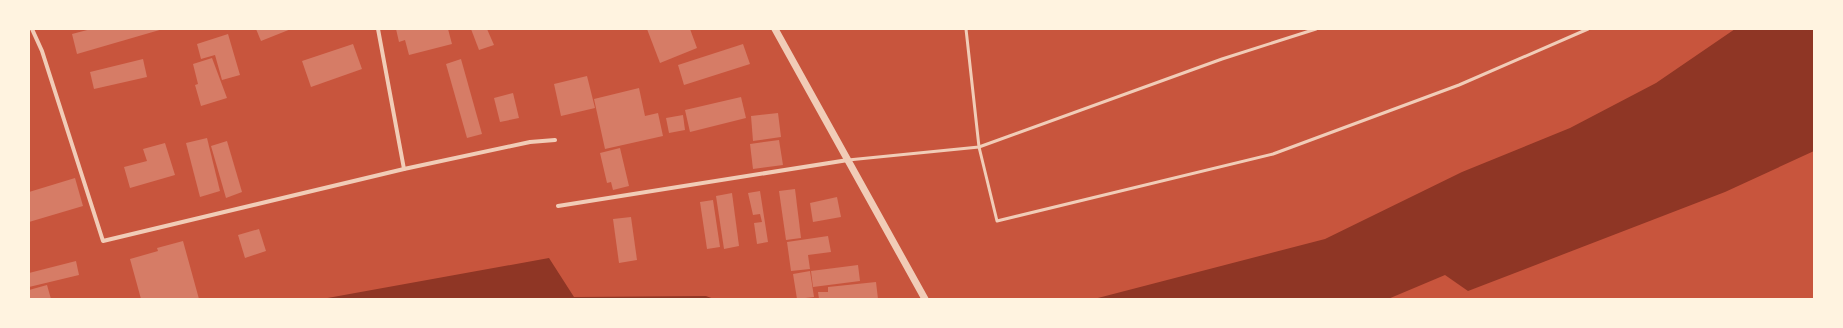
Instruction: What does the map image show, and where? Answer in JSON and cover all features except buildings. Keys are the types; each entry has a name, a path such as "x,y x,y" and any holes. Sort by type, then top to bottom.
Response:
{"street":[{"path":"32,29 42,51 103,242 404,169 530,142 555,140"},
{"path":"378,29 404,169"},
{"path":"775,29 925,299"},
{"path":"558,206 848,160"}],"lane":[{"path":"848,160 979,147 1222,60 1316,29"},
{"path":"968,30 979,147 997,221 1273,154 1459,85 1588,29"}],"shaded area":[{"path":"1735,29 1814,29 1814,151 1725,192 1468,291 1445,275 1388,299 1094,299 1325,239 1462,172 1570,128 1656,83"},
{"path":"549,258 574,297 706,296 714,299 322,299"}]}
